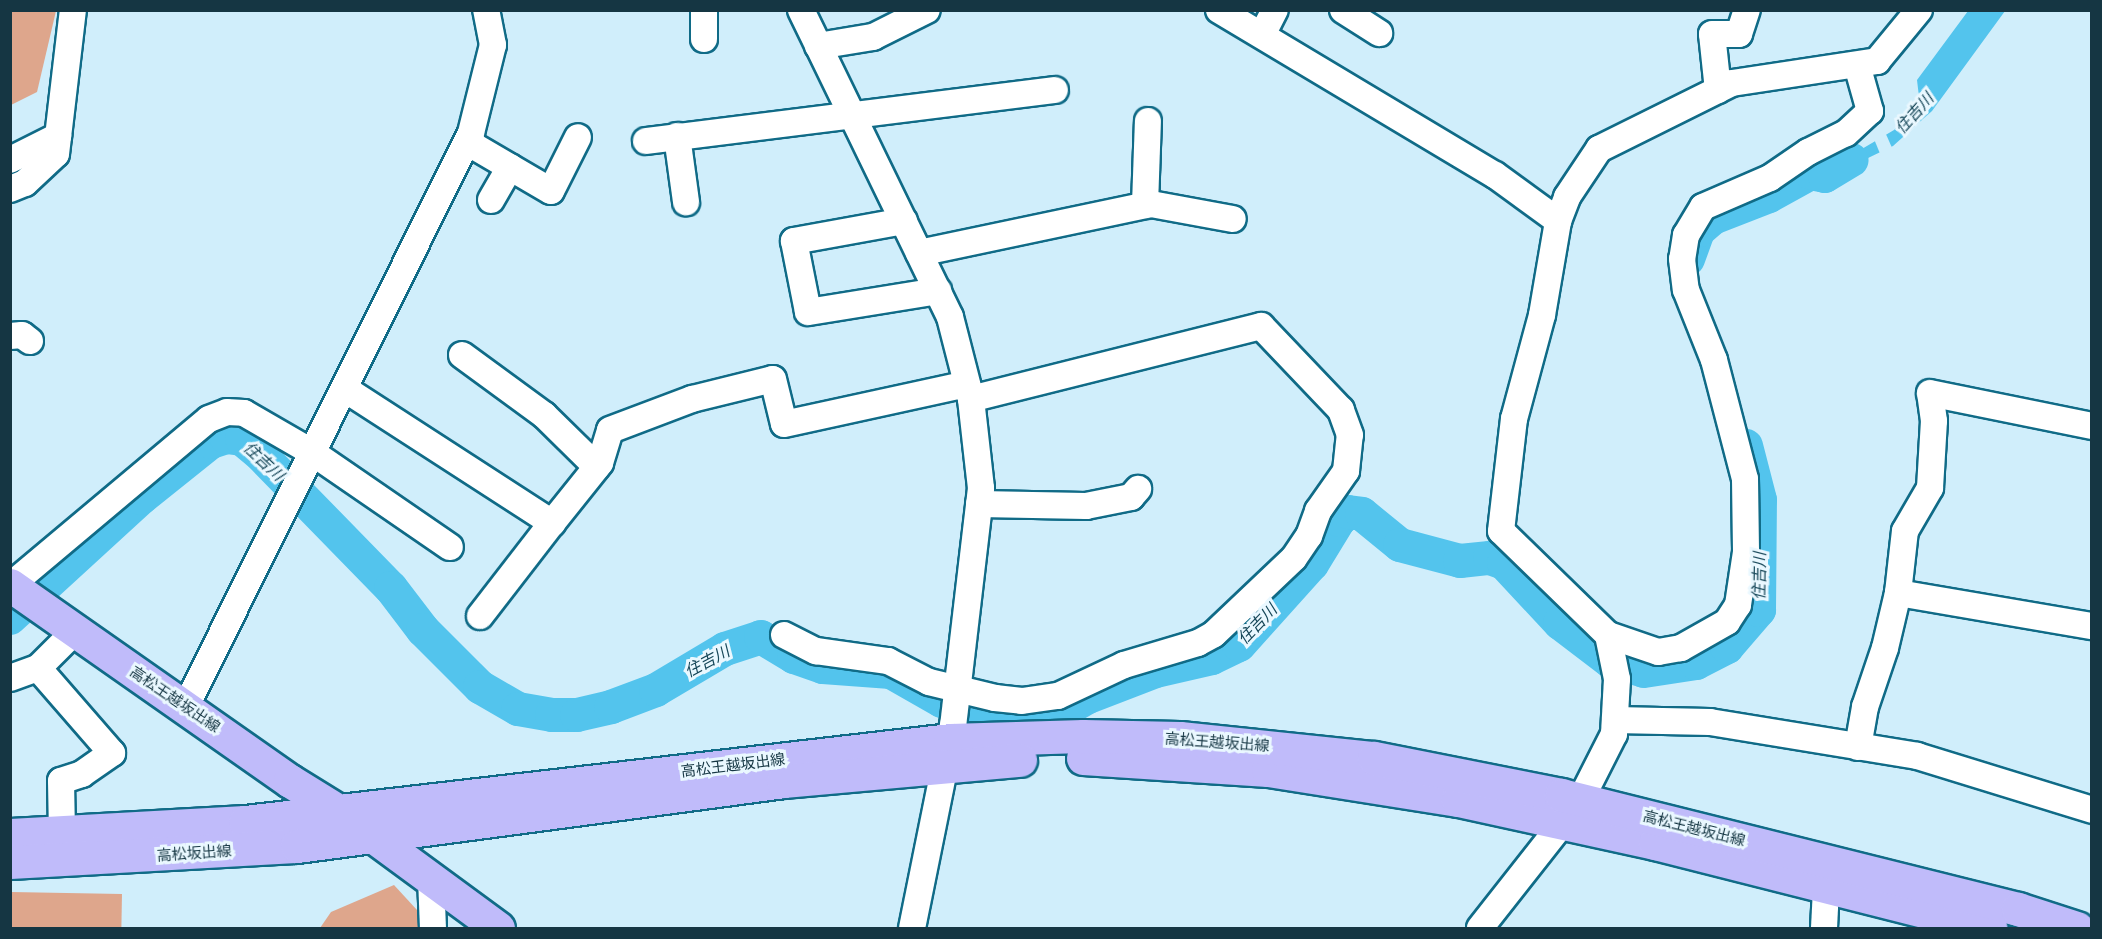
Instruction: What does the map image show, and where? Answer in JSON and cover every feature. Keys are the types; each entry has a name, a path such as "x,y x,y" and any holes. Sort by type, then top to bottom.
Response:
{"main road":[{"name":"高松王越坂出線","path":"18,590 74,632 186,706 290,782 340,812 498,928"},
{"name":"高松王越坂出線","path":"340,812 953,721 1083,736 1273,746 1374,758 1571,812 1826,888 1990,928"},
{"name":"高松王越坂出線","path":"376,838 783,781 953,721"},
{"name":"高松坂出線","path":"10,835 62,834 340,812"},
{"name":"高松王越坂出線","path":"1571,812 2018,909 2077,928"},
{"name":"高松坂出線","path":"10,862 146,857 376,838"}],"street":[{"path":"10,189 25,183 56,154 73,10"},
{"path":"186,706 467,142 493,45 486,10"},
{"path":"704,10 704,39"},
{"path":"801,10 950,317 969,392 981,488 953,721 912,928"},
{"path":"818,46 873,37 927,10"},
{"path":"1219,10 1495,175 1558,221"},
{"path":"1262,35 1275,10"},
{"path":"1343,10 1379,33"},
{"path":"1718,90 1712,34 1740,34 1747,10"},
{"path":"1857,65 1870,111 1846,133 1808,152 1770,178 1703,207 1686,235 1682,259 1686,290 1714,360 1745,479 1746,552 1738,605 1727,622 1681,648 1658,652 1608,635 1501,531 1514,419 1542,315 1558,221 1567,197 1599,149 1732,83 1877,62 1919,10"},
{"path":"646,141 1055,90"},
{"path":"1144,205 1148,122"},
{"path":"10,160 58,136"},
{"path":"677,136 686,202"},
{"path":"467,142 550,191 578,137"},
{"path":"491,200 510,167"},
{"path":"919,253 1144,205 1233,219"},
{"path":"904,221 794,241 808,312 938,291"},
{"path":"480,616 597,467 610,430 692,399 773,379 784,424 969,392 1261,326 1341,410 1350,435 1346,471 1318,511 1309,536 1294,558 1214,634 1198,643 1124,665 1058,696 1022,701 953,721"},
{"path":"462,355 544,416 597,467"},
{"path":"345,389 552,523"},
{"path":"1858,747 1865,707 1885,648 1898,593 1905,531 1930,488 1934,421 1930,393 2091,426"},
{"path":"18,590 209,419 227,412 244,413 313,453 450,548"},
{"path":"979,504 1086,506 1131,497 1138,489"},
{"path":"1898,593 2091,626"},
{"path":"10,678 38,668 74,632"},
{"path":"784,635 816,651 888,661 930,682 953,721"},
{"path":"1480,928 1551,832 1571,812 1614,734 1617,679 1608,635"},
{"path":"38,668 112,753 82,774 61,781 62,834"},
{"path":"1615,720 1710,722 1917,756 2091,810"},
{"path":"431,877 433,928"},
{"path":"1824,928 1826,888"}],"shaded area":[{"path":"11,10 56,11 37,92 11,105"},
{"path":"394,885 417,910 421,928 320,928 331,912"},
{"path":"11,892 122,894 121,928 10,928"}],"water":[{"path":"1968,11 2005,11 1932,111 1893,146 1816,183 1805,160 1829,150 1841,155 1828,169 1894,130 1909,115 1919,97 1917,80"}],"pier":[{"path":"1885,132 1893,150 1881,156 1874,139"}],"waterway":[{"name":"住吉川","path":"1688,259 1698,231 1713,218 1769,196 1811,173 1825,176 1852,160"},
{"name":"住吉川","path":"10,618 141,498 211,442 226,437 242,439 261,455 391,588 423,630 480,687 518,709 552,715 577,715 611,707 656,690 725,649 761,637 794,657 823,667 891,672 942,701 1024,713 1062,712 1088,697 1156,671 1212,658 1239,645 1312,564 1339,520 1348,512 1362,514 1400,545 1460,561 1490,558 1504,563 1560,623 1610,661 1644,671 1696,663 1727,647 1759,610 1760,500 1746,446"}]}
